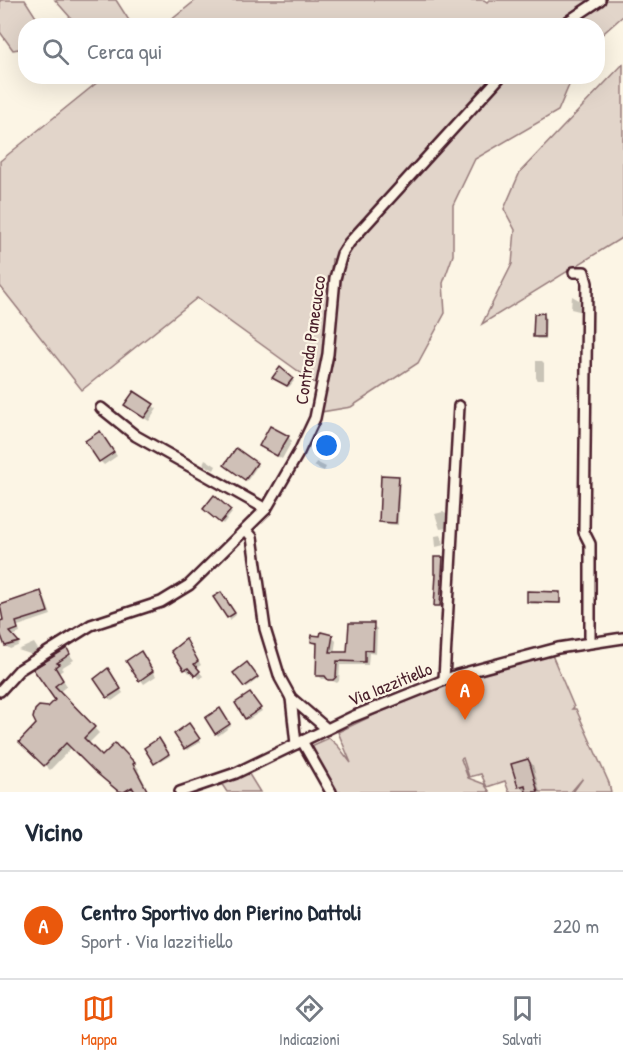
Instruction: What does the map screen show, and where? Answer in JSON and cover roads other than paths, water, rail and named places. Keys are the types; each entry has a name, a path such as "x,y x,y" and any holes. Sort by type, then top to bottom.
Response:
{"street":[{"path":"573,18 600,0"},
{"name":"Contrada Panecucco","path":"0,691 19,669 91,625 161,602 189,585 266,509 299,452 315,418 325,373 334,284 342,254 349,243 494,84"},
{"path":"574,272 584,272 587,283 584,532 590,544 590,642"},
{"path":"444,679 459,406"},
{"path":"101,408 113,420 136,436 266,509"},
{"path":"246,530 252,537 265,629 280,678 291,698 299,743 332,792"},
{"name":"Via Iazzitiello","path":"180,792 236,773 327,729 444,679 590,642 623,638"},
{"path":"291,698 327,729"}],"place":[{"name":"Centro Sportivo don Pierino Dattoli","path":"465,720"}]}
